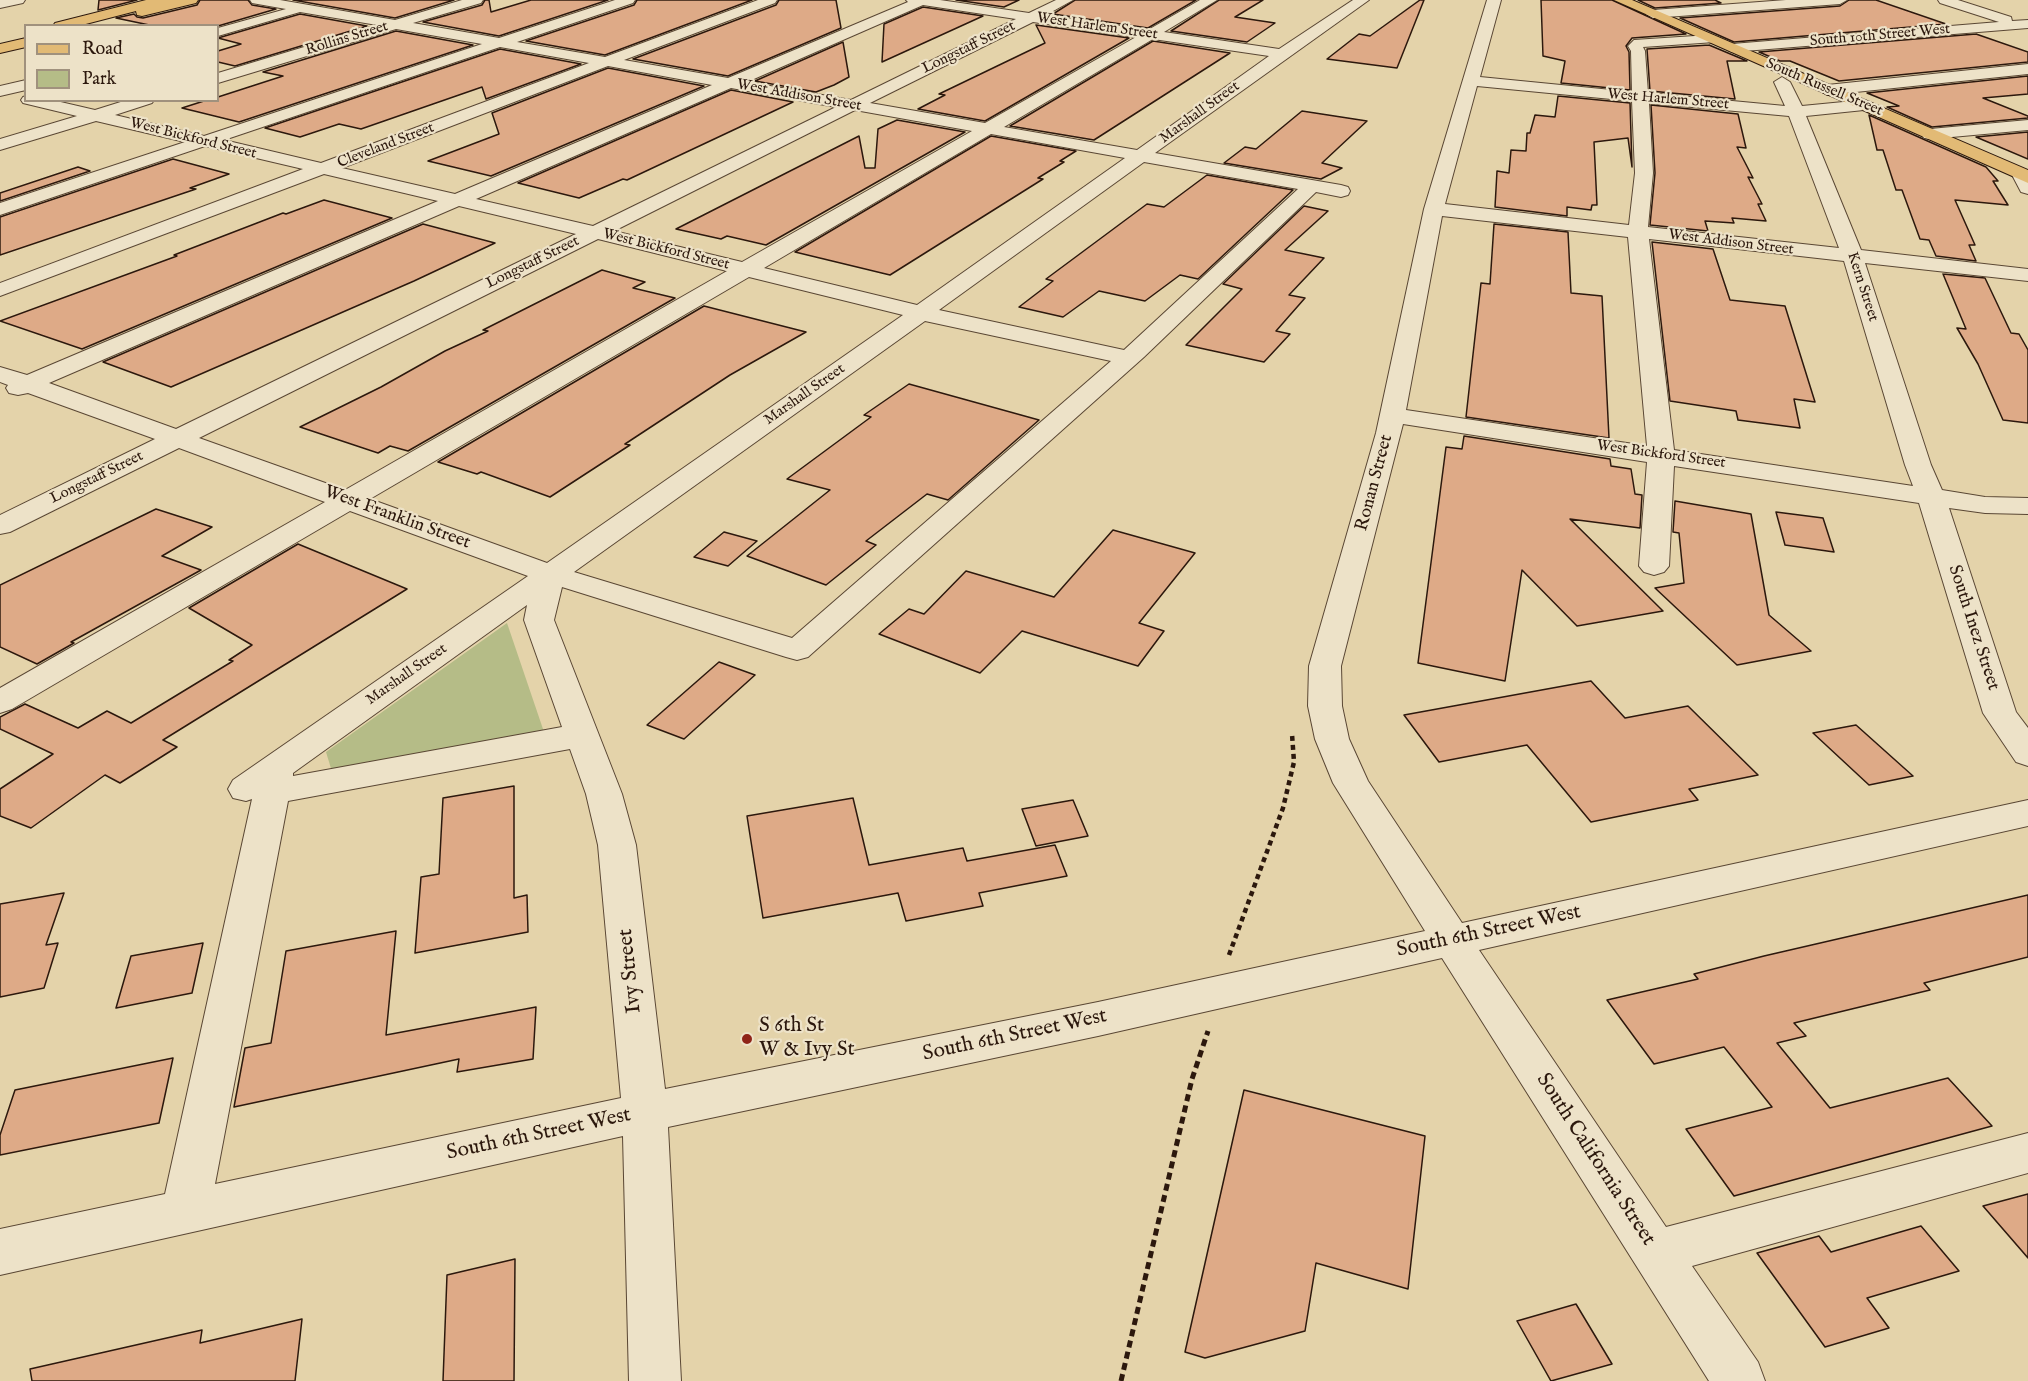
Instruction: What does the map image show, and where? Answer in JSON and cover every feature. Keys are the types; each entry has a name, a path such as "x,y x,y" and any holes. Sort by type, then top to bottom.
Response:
{"main road":[{"path":"68,24 162,0"},
{"path":"99,24 191,0"},
{"name":"South Russell Street","path":"1621,0 1930,134 2025,179"},
{"path":"0,40 24,34"},
{"path":"0,49 24,43"}],"street":[{"path":"0,4 18,0"},
{"name":"West Addison Street","path":"257,0 1341,191"},
{"path":"219,32 333,0"},
{"name":"Rollins Street","path":"219,78 476,0"},
{"path":"0,209 628,0"},
{"name":"Cleveland Street","path":"0,290 770,0"},
{"path":"0,396 919,0"},
{"name":"West Harlem Street","path":"919,0 1282,54"},
{"name":"Longstaff Street","path":"0,526 1066,0"},
{"path":"0,702 1210,0"},
{"name":"Marshall Street","path":"265,783 550,574 921,314 1282,54 1362,0"},
{"name":"Ronan Street","path":"1451,939 1351,783 1332,738 1325,706 1325,666 1389,433 1434,209 1494,0"},
{"path":"1653,14 1840,0"},
{"path":"1945,0 2026,25"},
{"name":"South 10th Street West","path":"1732,48 2026,25"},
{"path":"1654,566 1661,455 1638,232 1644,173 1638,51 1635,46 1639,43 1710,39"},
{"path":"1827,90 2028,69"},
{"name":"West Harlem Street","path":"1472,81 1796,112 1864,105"},
{"name":"Kern Street","path":"1782,82 1853,257 1918,465 1930,496"},
{"path":"0,93 24,85"},
{"name":"West Bickford Street","path":"0,93 24,99"},
{"name":"West Bickford Street","path":"36,102 594,232 921,314 1128,358"},
{"path":"0,145 140,102"},
{"path":"1930,134 2028,124"},
{"path":"1128,358 1312,186"},
{"name":"West Addison Street","path":"1434,209 2028,275"},
{"name":"West Franklin Street","path":"0,375 550,574 797,650 1128,358"},
{"name":"West Bickford Street","path":"1391,416 2000,506 2028,506"},
{"name":"South Inez Street","path":"1930,496 2000,713 2028,754"},
{"path":"2000,506 2028,524"},
{"name":"Ivy Street","path":"550,574 540,620 604,794 617,845 645,1112 655,1381"},
{"path":"185,1213 265,783 582,735"},
{"name":"South 6th Street West","path":"0,1252 645,1112 1098,1019 2028,813"},
{"name":"South California Street","path":"1451,939 1739,1381"},
{"path":"1655,1253 2028,1153"}],"path":[{"path":"1121,1381 1192,1079 1210,1024"}],"green space":[{"path":"507,623 544,732 333,775 326,752"}],"building":[{"path":"99,0 137,0 98,10"},
{"path":"200,0 248,0 252,5 276,9 219,26 144,24 116,18 134,14 143,18 197,5"},
{"path":"293,0 454,0 395,18"},
{"path":"485,0 489,0 491,12 531,0 608,0 499,36 423,22 482,5"},
{"path":"637,0 752,0 605,55 526,41 634,5"},
{"path":"779,0 836,0 841,28 728,76 633,59 776,5"},
{"path":"956,0 1019,0 1004,7"},
{"path":"1075,0 1196,0 1148,28 1053,14"},
{"path":"1219,0 1263,0 1235,17 1275,23 1247,42 1171,31"},
{"path":"1420,0 1424,0 1397,68 1327,59 1359,34 1370,36"},
{"path":"1541,0 1612,0 1686,34 1632,38 1626,46 1629,52 1630,90 1561,83 1565,61 1543,56"},
{"path":"1638,0 1715,0 1721,3 1655,8"},
{"path":"1849,0 1876,0 1946,24 1734,42 1680,18 1840,6"},
{"path":"923,7 983,16 882,62 884,24"},
{"path":"300,14 367,26 235,66 219,62 219,51 241,44 219,38"},
{"path":"1036,25 1129,38 985,121 918,109 945,95 939,94 1045,43"},
{"path":"396,31 473,45 239,122 182,108 201,102 219,102 219,97 283,76 263,72"},
{"path":"1976,34 2028,52 2028,62 1839,81 1790,61 1780,61 1759,52"},
{"path":"1153,41 1230,53 1094,140 1010,126"},
{"path":"843,42 849,77 834,85 816,92 755,81"},
{"path":"1709,45 1747,61 1727,61 1735,99 1650,91 1647,49"},
{"path":"500,49 581,64 486,99 482,87 361,129 339,124 300,137 265,128"},
{"path":"608,68 704,86 491,176 428,161 499,134 492,113"},
{"path":"2028,76 2028,94 1983,98 2028,116 2028,118 1932,127 1887,107 1899,106 1867,93"},
{"path":"731,90 793,102 627,180 623,179 579,198 518,183"},
{"path":"1558,96 1630,103 1632,167 1628,138 1594,142 1597,205 1592,205 1591,210 1567,207 1567,216 1495,207 1497,171 1509,173 1511,150 1526,151 1527,133 1530,133 1535,115 1555,117"},
{"path":"1651,105 1738,114 1746,148 1737,147 1753,178 1748,177 1762,204 1758,204 1766,221 1732,218 1734,223 1705,221 1708,231 1650,225 1655,173"},
{"path":"1302,111 1367,121 1322,163 1342,168 1321,179 1224,163 1245,147 1256,149"},
{"path":"1869,115 1986,167 1998,181 1993,181 2008,205 1955,200 1975,245 1969,245 1976,261 1936,256 1929,240 1920,239 1902,190 1896,190 1883,150 1877,150"},
{"path":"897,120 965,132 766,245 727,236 721,239 676,229 859,136 865,168 875,168 878,129"},
{"path":"2028,132 2028,159 1976,137"},
{"path":"991,136 1076,151 1060,161 1064,162 1038,178 1043,179 890,275 795,252"},
{"path":"173,159 229,174 190,188 196,189 0,255 0,217"},
{"path":"78,167 90,171 0,201 0,193"},
{"path":"1207,175 1293,190 1198,279 1180,275 1145,301 1099,291 1063,317 1019,307 1053,281 1046,279 1147,204 1164,207"},
{"path":"324,200 392,218 82,349 0,321 177,256 174,255 283,213 286,214"},
{"path":"1304,206 1328,211 1285,250 1324,258 1289,295 1305,298 1276,331 1290,334 1264,362 1186,345 1242,289 1223,284"},
{"path":"423,224 495,243 414,281 171,387 103,362"},
{"path":"1494,224 1568,232 1571,293 1602,296 1609,438 1466,417 1481,283 1490,284"},
{"path":"1652,242 1713,249 1730,300 1785,306 1815,402 1794,399 1800,428 1738,420 1736,411 1670,401"},
{"path":"602,270 645,282 633,288 675,298 408,451 390,446 378,453 300,427 381,387 445,351 488,331 483,330"},
{"path":"1943,274 1985,278 2011,333 2019,334 2028,350 2028,423 2003,420 1978,364 1957,328 1966,329"},
{"path":"704,306 806,332 730,375 625,444 630,445 550,497 481,472 477,474 438,462"},
{"path":"909,384 1039,420 948,500 927,494 866,541 876,545 826,585 747,556 830,490 787,479 871,417 864,415"},
{"path":"1464,436 1610,459 1611,466 1631,469 1635,494 1642,495 1640,528 1570,519 1663,611 1577,626 1522,570 1505,681 1418,663 1446,447 1462,449"},
{"path":"1675,501 1751,514 1769,615 1811,651 1737,665 1655,588 1684,583 1679,533 1673,532"},
{"path":"156,509 212,527 162,556 201,570 71,642 74,643 37,664 0,647 0,585"},
{"path":"1776,512 1823,518 1834,552 1785,545"},
{"path":"1113,530 1195,553 1139,623 1164,631 1138,666 1022,631 980,673 879,634 909,609 924,614 966,571 1054,597"},
{"path":"724,532 757,541 728,566 694,557"},
{"path":"298,544 407,589 163,740 177,747 120,783 105,775 31,828 0,816 0,789 53,754 0,729 0,717 25,704 78,728 107,711 131,723 233,661 229,660 252,645 189,608"},
{"path":"719,662 755,675 684,739 647,725"},
{"path":"1591,681 1625,718 1688,706 1758,775 1689,789 1698,800 1591,822 1527,745 1439,762 1404,715"},
{"path":"1856,725 1913,776 1869,785 1813,733"},
{"path":"514,786 514,898 527,895 528,932 415,953 421,877 439,874 443,798"},
{"path":"853,798 869,865 963,848 967,861 1055,845 1067,876 979,893 983,906 906,921 898,893 763,918 747,816"},
{"path":"1073,800 1088,836 1036,846 1022,809"},
{"path":"64,893 46,945 58,943 44,988 0,997 0,904"},
{"path":"2028,895 2028,957 1924,983 1930,990 1794,1023 1806,1036 1777,1043 1830,1108 1948,1078 1992,1126 1734,1196 1686,1129 1772,1107 1724,1047 1654,1064 1607,1000 1698,979 1694,974 1764,956"},
{"path":"396,931 386,1035 536,1007 533,1059 457,1072 459,1059 234,1107 245,1048 271,1043 286,951"},
{"path":"203,943 192,993 116,1008 131,956"},
{"path":"173,1058 159,1123 0,1155 0,1135 15,1090"},
{"path":"1244,1090 1425,1136 1408,1289 1316,1263 1305,1331 1205,1358 1185,1352"},
{"path":"2028,1194 2028,1258 1983,1206"},
{"path":"1921,1226 1959,1271 1867,1298 1889,1328 1825,1347 1757,1253 1819,1236 1831,1252"},
{"path":"515,1259 514,1381 443,1381 447,1275"},
{"path":"1576,1304 1612,1364 1551,1381 1517,1321"},
{"path":"302,1319 295,1381 32,1381 30,1369 202,1330 200,1343"}],"place":[{"name":"S 6th St W & Ivy St","path":"747,1039"}]}
